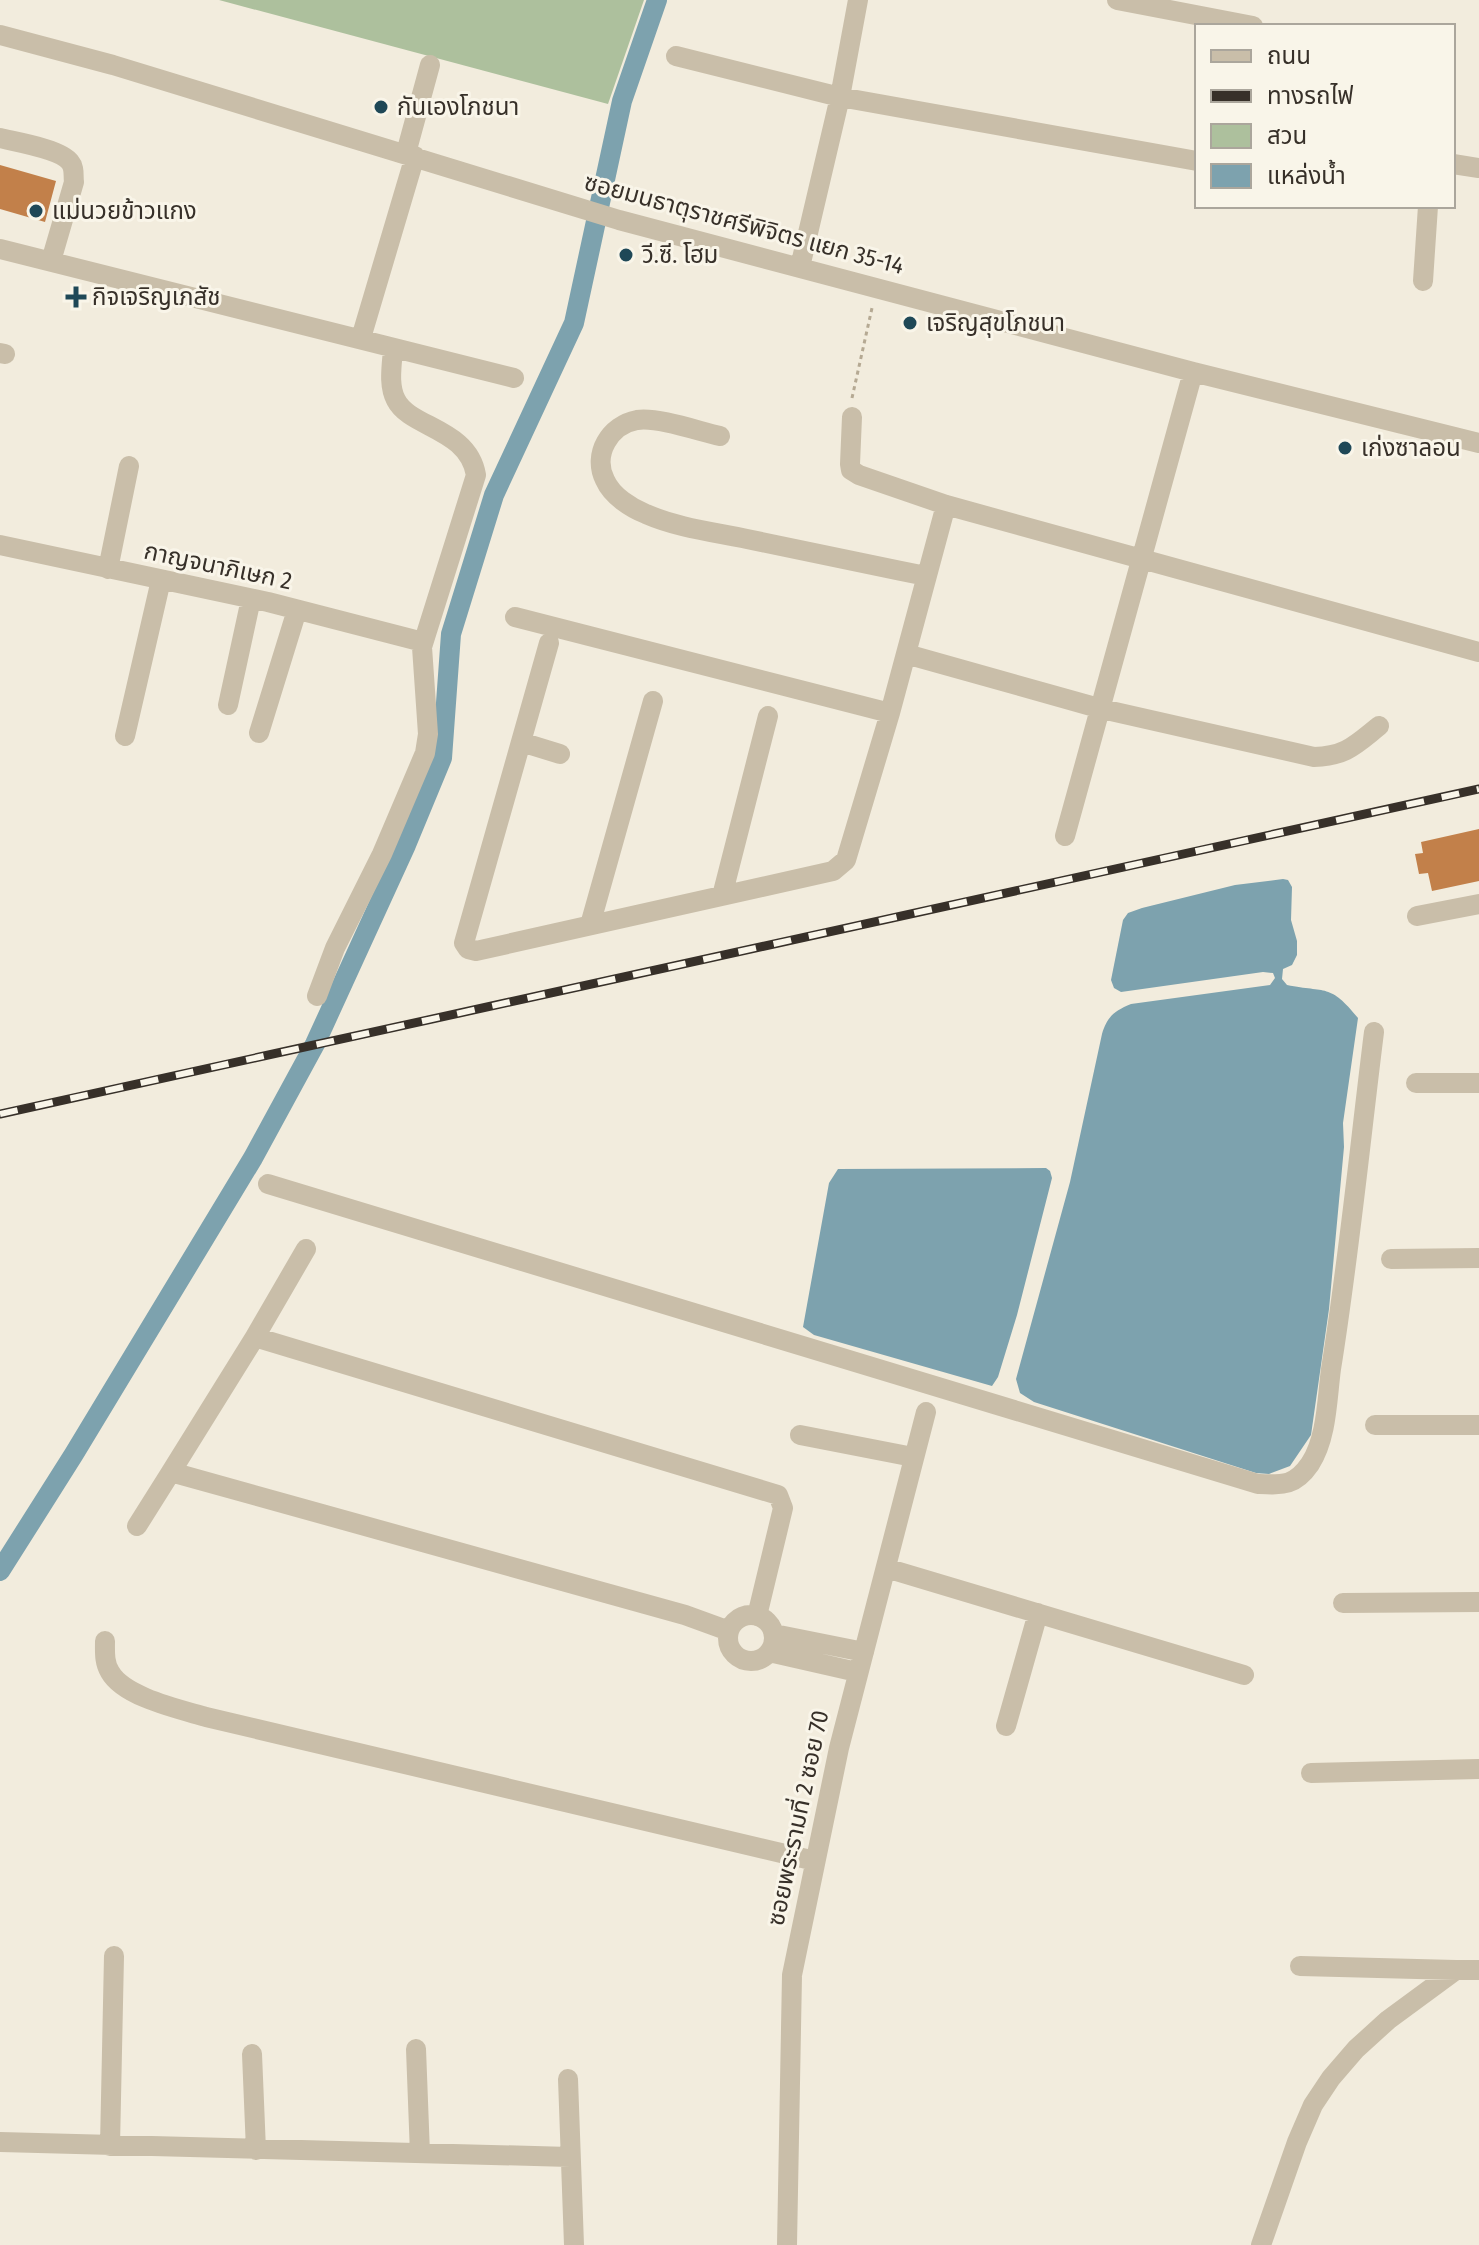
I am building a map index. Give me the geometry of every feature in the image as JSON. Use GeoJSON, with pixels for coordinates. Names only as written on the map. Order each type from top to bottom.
{"type":"FeatureCollection","features":[{"type":"Feature","properties":{"kind":"street"},"geometry":{"type":"LineString","coordinates":[[800,267],[840,97],[858,0]]}},
{"type":"Feature","properties":{"kind":"street"},"geometry":{"type":"LineString","coordinates":[[1117,0],[1243,24]]}},
{"type":"Feature","properties":{"kind":"street","name":"ซอยมนธาตุราชศรีพิจิตร แยก 35-14"},"geometry":{"type":"LineString","coordinates":[[0,35],[113,65],[411,154],[619,220],[1193,372],[1479,443]]}},
{"type":"Feature","properties":{"kind":"street"},"geometry":{"type":"LineString","coordinates":[[676,56],[840,97],[1195,161]]}},
{"type":"Feature","properties":{"kind":"street"},"geometry":{"type":"LineString","coordinates":[[361,338],[411,154],[430,65]]}},
{"type":"Feature","properties":{"kind":"street"},"geometry":{"type":"LineString","coordinates":[[0,138],[58,153],[70,160],[74,182],[51,261]]}},
{"type":"Feature","properties":{"kind":"street"},"geometry":{"type":"LineString","coordinates":[[1455,164],[1479,168]]}},
{"type":"Feature","properties":{"kind":"street"},"geometry":{"type":"LineString","coordinates":[[1423,281],[1428,208]]}},
{"type":"Feature","properties":{"kind":"street"},"geometry":{"type":"LineString","coordinates":[[0,249],[514,378]]}},
{"type":"Feature","properties":{"kind":"street"},"geometry":{"type":"LineString","coordinates":[[317,996],[335,948],[382,854],[425,753],[428,734],[423,642],[476,475],[467,454],[451,437],[411,414],[396,400],[392,387],[393,349]]}},
{"type":"Feature","properties":{"kind":"street"},"geometry":{"type":"LineString","coordinates":[[1065,836],[1193,372]]}},
{"type":"Feature","properties":{"kind":"street"},"geometry":{"type":"LineString","coordinates":[[851,413],[851,470],[859,475],[946,505],[1479,652]]}},
{"type":"Feature","properties":{"kind":"street"},"geometry":{"type":"LineString","coordinates":[[720,436],[649,420],[626,424],[606,439],[602,446],[604,479],[631,507],[672,523],[926,576]]}},
{"type":"Feature","properties":{"kind":"street"},"geometry":{"type":"LineString","coordinates":[[108,569],[129,466]]}},
{"type":"Feature","properties":{"kind":"street"},"geometry":{"type":"LineString","coordinates":[[549,643],[464,943],[468,949],[476,951],[833,871],[846,860],[890,713],[946,505]]}},
{"type":"Feature","properties":{"kind":"street","name":"กาญจนาภิเษก 2"},"geometry":{"type":"LineString","coordinates":[[1,547],[251,599],[423,642]]}},
{"type":"Feature","properties":{"kind":"street"},"geometry":{"type":"LineString","coordinates":[[125,736],[161,580]]}},
{"type":"Feature","properties":{"kind":"street"},"geometry":{"type":"LineString","coordinates":[[228,705],[251,599]]}},
{"type":"Feature","properties":{"kind":"street"},"geometry":{"type":"LineString","coordinates":[[259,733],[297,610]]}},
{"type":"Feature","properties":{"kind":"street"},"geometry":{"type":"LineString","coordinates":[[515,617],[890,713]]}},
{"type":"Feature","properties":{"kind":"street"},"geometry":{"type":"LineString","coordinates":[[906,654],[1102,709],[1314,757],[1341,754],[1379,726]]}},
{"type":"Feature","properties":{"kind":"street"},"geometry":{"type":"LineString","coordinates":[[590,925],[653,701]]}},
{"type":"Feature","properties":{"kind":"street"},"geometry":{"type":"LineString","coordinates":[[722,896],[768,716]]}},
{"type":"Feature","properties":{"kind":"street"},"geometry":{"type":"LineString","coordinates":[[521,742],[560,754]]}},
{"type":"Feature","properties":{"kind":"street"},"geometry":{"type":"LineString","coordinates":[[1417,916],[1479,904]]}},
{"type":"Feature","properties":{"kind":"street"},"geometry":{"type":"LineString","coordinates":[[268,1184],[1258,1484],[1283,1485],[1298,1478],[1310,1463],[1322,1431],[1374,1032]]}},
{"type":"Feature","properties":{"kind":"street"},"geometry":{"type":"LineString","coordinates":[[1416,1083],[1479,1083]]}},
{"type":"Feature","properties":{"kind":"street"},"geometry":{"type":"LineString","coordinates":[[137,1526],[306,1249]]}},
{"type":"Feature","properties":{"kind":"street"},"geometry":{"type":"LineString","coordinates":[[1391,1259],[1479,1258]]}},
{"type":"Feature","properties":{"kind":"street"},"geometry":{"type":"LineString","coordinates":[[255,1337],[778,1495],[783,1508],[757,1616]]}},
{"type":"Feature","properties":{"kind":"street","name":"ซอยพระรามที่ 2 ซอย 70"},"geometry":{"type":"LineString","coordinates":[[787,2245],[792,1975],[857,1672],[926,1412]]}},
{"type":"Feature","properties":{"kind":"street"},"geometry":{"type":"LineString","coordinates":[[1375,1425],[1479,1425]]}},
{"type":"Feature","properties":{"kind":"street"},"geometry":{"type":"LineString","coordinates":[[800,1435],[913,1457]]}},
{"type":"Feature","properties":{"kind":"street"},"geometry":{"type":"LineString","coordinates":[[171,1472],[685,1615],[729,1631]]}},
{"type":"Feature","properties":{"kind":"street"},"geometry":{"type":"LineString","coordinates":[[886,1568],[1244,1675]]}},
{"type":"Feature","properties":{"kind":"street"},"geometry":{"type":"LineString","coordinates":[[1343,1603],[1479,1602]]}},
{"type":"Feature","properties":{"kind":"street"},"geometry":{"type":"LineString","coordinates":[[1006,1726],[1038,1613]]}},
{"type":"Feature","properties":{"kind":"street"},"geometry":{"type":"LineString","coordinates":[[743,1616],[757,1616],[768,1622],[772,1643],[758,1660],[744,1660],[729,1645],[729,1631],[732,1624],[743,1616]]}},
{"type":"Feature","properties":{"kind":"street"},"geometry":{"type":"LineString","coordinates":[[105,1641],[105,1659],[110,1672],[120,1684],[158,1702],[815,1861]]}},
{"type":"Feature","properties":{"kind":"street"},"geometry":{"type":"LineString","coordinates":[[772,1643],[864,1652]]}},
{"type":"Feature","properties":{"kind":"street"},"geometry":{"type":"LineString","coordinates":[[772,1643],[857,1672]]}},
{"type":"Feature","properties":{"kind":"street"},"geometry":{"type":"LineString","coordinates":[[1311,1773],[1479,1769]]}},
{"type":"Feature","properties":{"kind":"street"},"geometry":{"type":"LineString","coordinates":[[110,2146],[114,1956]]}},
{"type":"Feature","properties":{"kind":"street"},"geometry":{"type":"LineString","coordinates":[[1300,1966],[1479,1970]]}},
{"type":"Feature","properties":{"kind":"street"},"geometry":{"type":"LineString","coordinates":[[1261,2245],[1297,2142],[1313,2105],[1331,2078],[1356,2049],[1388,2020],[1456,1970]]}},
{"type":"Feature","properties":{"kind":"street"},"geometry":{"type":"LineString","coordinates":[[416,2049],[420,2154]]}},
{"type":"Feature","properties":{"kind":"street"},"geometry":{"type":"LineString","coordinates":[[252,2054],[256,2150]]}},
{"type":"Feature","properties":{"kind":"street"},"geometry":{"type":"LineString","coordinates":[[568,2079],[574,2245]]}},
{"type":"Feature","properties":{"kind":"street"},"geometry":{"type":"LineString","coordinates":[[0,2142],[570,2157]]}},
{"type":"Feature","properties":{"kind":"path"},"geometry":{"type":"LineString","coordinates":[[851,413],[876,288]]}},
{"type":"Feature","properties":{"kind":"green space"},"geometry":{"type":"Polygon","coordinates":[[[219,0],[644,0],[608,104],[219,0]]]}},
{"type":"Feature","properties":{"kind":"water"},"geometry":{"type":"Polygon","coordinates":[[[1288,880],[1292,887],[1291,920],[1297,955],[1292,965],[1283,969],[1282,979],[1287,985],[1334,994],[1358,1018],[1343,1123],[1344,1147],[1329,1309],[1311,1435],[1290,1466],[1269,1474],[1256,1473],[1034,1402],[1020,1393],[1016,1379],[1070,1182],[1106,1023],[1116,1012],[1131,1004],[1270,985],[1275,978],[1273,973],[1263,972],[1121,992],[1114,988],[1111,980],[1123,920],[1128,913],[1142,908],[1235,885],[1288,880]]]}},
{"type":"Feature","properties":{"kind":"water"},"geometry":{"type":"Polygon","coordinates":[[[1046,1168],[1052,1178],[1017,1315],[998,1377],[992,1386],[814,1335],[803,1327],[829,1183],[838,1169],[1046,1168]]]}},
{"type":"Feature","properties":{"kind":"building"},"geometry":{"type":"Polygon","coordinates":[[[0,165],[56,181],[45,222],[0,209],[0,165]]]}},
{"type":"Feature","properties":{"kind":"building"},"geometry":{"type":"Polygon","coordinates":[[[1479,829],[1479,881],[1432,891],[1428,873],[1419,874],[1415,854],[1423,853],[1421,842],[1479,829]]]}},
{"type":"Feature","properties":{"kind":"waterway"},"geometry":{"type":"LineString","coordinates":[[0,1571],[253,1158],[315,1044],[406,845],[442,758],[451,634],[494,495],[574,323],[622,101],[657,0]]}},
{"type":"Feature","properties":{"kind":"railway"},"geometry":{"type":"LineString","coordinates":[[0,1114],[1479,789]]}},
{"type":"Feature","properties":{"kind":"place","name":"กันเองโภชนา"},"geometry":{"type":"Point","coordinates":[381,107]}},
{"type":"Feature","properties":{"kind":"place","name":"แม่นวยข้าวแกง"},"geometry":{"type":"Point","coordinates":[36,211]}},
{"type":"Feature","properties":{"kind":"place","name":"วี.ซี. โฮม"},"geometry":{"type":"Point","coordinates":[626,255]}},
{"type":"Feature","properties":{"kind":"place","name":"กิจเจริญเภสัช"},"geometry":{"type":"Point","coordinates":[76,297]}},
{"type":"Feature","properties":{"kind":"place","name":"เจริญสุขโภชนา"},"geometry":{"type":"Point","coordinates":[910,323]}},
{"type":"Feature","properties":{"kind":"place","name":"เก่งซาลอน"},"geometry":{"type":"Point","coordinates":[1345,448]}}]}
